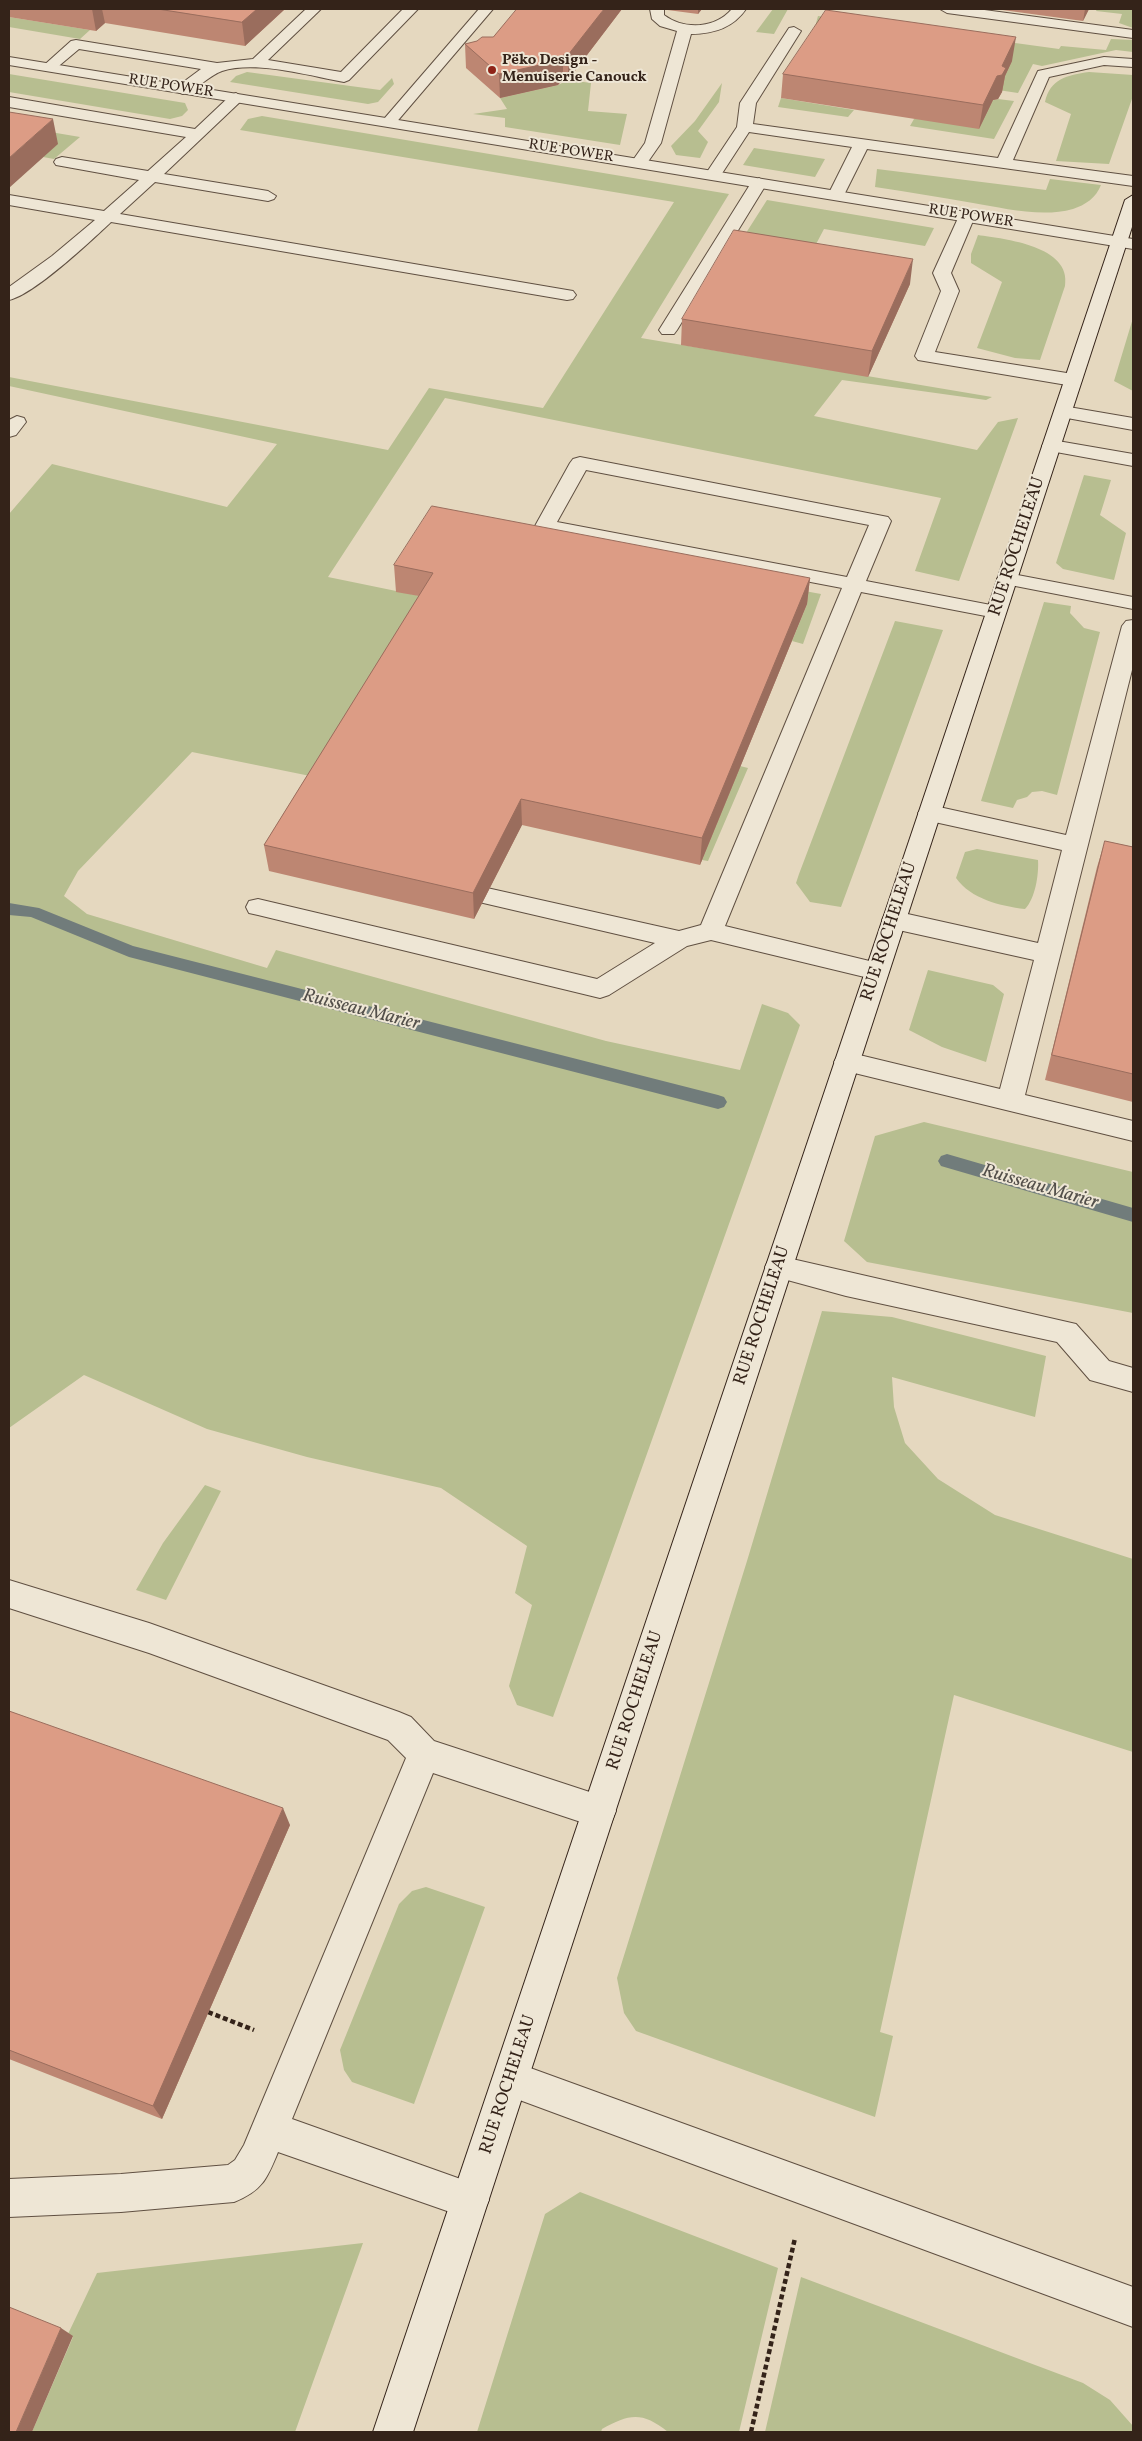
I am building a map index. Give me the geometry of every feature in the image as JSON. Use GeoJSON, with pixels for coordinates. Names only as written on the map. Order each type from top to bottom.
{"type":"FeatureCollection","features":[{"type":"Feature","properties":{"kind":"street"},"geometry":{"type":"LineString","coordinates":[[257,63],[314,9]]}},
{"type":"Feature","properties":{"kind":"street"},"geometry":{"type":"LineString","coordinates":[[48,67],[76,44],[214,67],[257,63],[344,77],[411,9]]}},
{"type":"Feature","properties":{"kind":"street"},"geometry":{"type":"LineString","coordinates":[[389,122],[486,9]]}},
{"type":"Feature","properties":{"kind":"street"},"geometry":{"type":"LineString","coordinates":[[658,9],[657,16],[663,22],[685,28],[713,28],[725,23],[739,9]]}},
{"type":"Feature","properties":{"kind":"street"},"geometry":{"type":"LineString","coordinates":[[947,9],[1133,34]]}},
{"type":"Feature","properties":{"kind":"street"},"geometry":{"type":"LineString","coordinates":[[639,163],[653,142],[685,28]]}},
{"type":"Feature","properties":{"kind":"street"},"geometry":{"type":"LineString","coordinates":[[713,175],[745,127],[748,103],[794,31]]}},
{"type":"Feature","properties":{"kind":"street","name":"RUE POWER"},"geometry":{"type":"LineString","coordinates":[[9,61],[1126,243]]}},
{"type":"Feature","properties":{"kind":"street"},"geometry":{"type":"LineString","coordinates":[[1003,164],[1042,74],[1104,61],[1133,64]]}},
{"type":"Feature","properties":{"kind":"street"},"geometry":{"type":"LineString","coordinates":[[183,89],[202,72],[214,67]]}},
{"type":"Feature","properties":{"kind":"street"},"geometry":{"type":"LineString","coordinates":[[9,295],[34,277],[105,218],[236,98]]}},
{"type":"Feature","properties":{"kind":"street"},"geometry":{"type":"LineString","coordinates":[[9,102],[198,134]]}},
{"type":"Feature","properties":{"kind":"street"},"geometry":{"type":"LineString","coordinates":[[745,127],[1133,181]]}},
{"type":"Feature","properties":{"kind":"street"},"geometry":{"type":"LineString","coordinates":[[836,195],[862,144]]}},
{"type":"Feature","properties":{"kind":"street"},"geometry":{"type":"LineString","coordinates":[[62,162],[268,196]]}},
{"type":"Feature","properties":{"kind":"street"},"geometry":{"type":"LineString","coordinates":[[668,330],[759,183]]}},
{"type":"Feature","properties":{"kind":"street"},"geometry":{"type":"LineString","coordinates":[[9,200],[105,218],[567,295]]}},
{"type":"Feature","properties":{"kind":"street","name":"RUE ROCHELEAU"},"geometry":{"type":"LineString","coordinates":[[393,2432],[1073,380],[1126,243],[1133,200]]}},
{"type":"Feature","properties":{"kind":"street"},"geometry":{"type":"LineString","coordinates":[[966,216],[942,273],[950,291],[924,356],[1073,380]]}},
{"type":"Feature","properties":{"kind":"street"},"geometry":{"type":"LineString","coordinates":[[9,272],[34,277]]}},
{"type":"Feature","properties":{"kind":"street"},"geometry":{"type":"LineString","coordinates":[[1063,412],[1133,424]]}},
{"type":"Feature","properties":{"kind":"street"},"geometry":{"type":"LineString","coordinates":[[9,420],[17,422],[9,431]]}},
{"type":"Feature","properties":{"kind":"street"},"geometry":{"type":"LineString","coordinates":[[1052,446],[1133,460]]}},
{"type":"Feature","properties":{"kind":"street"},"geometry":{"type":"LineString","coordinates":[[711,931],[854,584],[881,521],[580,463],[545,526],[854,584],[996,612]]}},
{"type":"Feature","properties":{"kind":"street"},"geometry":{"type":"LineString","coordinates":[[1007,579],[1133,603]]}},
{"type":"Feature","properties":{"kind":"street"},"geometry":{"type":"LineString","coordinates":[[1010,1101],[1133,626]]}},
{"type":"Feature","properties":{"kind":"street"},"geometry":{"type":"LineString","coordinates":[[930,812],[1075,845]]}},
{"type":"Feature","properties":{"kind":"street"},"geometry":{"type":"LineString","coordinates":[[487,896],[679,940]]}},
{"type":"Feature","properties":{"kind":"street"},"geometry":{"type":"LineString","coordinates":[[258,907],[600,988],[679,940],[711,931],[877,971]]}},
{"type":"Feature","properties":{"kind":"street"},"geometry":{"type":"LineString","coordinates":[[894,920],[1047,954]]}},
{"type":"Feature","properties":{"kind":"street"},"geometry":{"type":"LineString","coordinates":[[847,1062],[1133,1131]]}},
{"type":"Feature","properties":{"kind":"street"},"geometry":{"type":"LineString","coordinates":[[779,1266],[846,1284],[1066,1332],[1100,1371],[1133,1380]]}},
{"type":"Feature","properties":{"kind":"street"},"geometry":{"type":"LineString","coordinates":[[9,1594],[148,1638],[399,1728],[424,1754],[599,1811]]}},
{"type":"Feature","properties":{"kind":"street"},"geometry":{"type":"LineString","coordinates":[[9,2198],[121,2193],[234,2183],[248,2173],[268,2130],[424,1754]]}},
{"type":"Feature","properties":{"kind":"street"},"geometry":{"type":"LineString","coordinates":[[511,2079],[1133,2307]]}},
{"type":"Feature","properties":{"kind":"street"},"geometry":{"type":"LineString","coordinates":[[268,2130],[390,2174],[470,2200]]}},
{"type":"Feature","properties":{"kind":"path"},"geometry":{"type":"LineString","coordinates":[[208,2012],[220,2017]]}},
{"type":"Feature","properties":{"kind":"path"},"geometry":{"type":"LineString","coordinates":[[751,2432],[789,2271]]}},
{"type":"Feature","properties":{"kind":"green space"},"geometry":{"type":"Polygon","coordinates":[[[773,9],[788,9],[774,34],[756,32],[773,9]]]}},
{"type":"Feature","properties":{"kind":"green space"},"geometry":{"type":"Polygon","coordinates":[[[1097,9],[1133,9],[1133,28],[1119,23],[1122,14],[1096,11],[1097,9]]]}},
{"type":"Feature","properties":{"kind":"green space"},"geometry":{"type":"Polygon","coordinates":[[[818,16],[1059,49],[1061,46],[1106,50],[1111,39],[1133,40],[1133,52],[1116,50],[1042,66],[1033,64],[1018,93],[998,90],[814,31],[818,16]]]}},
{"type":"Feature","properties":{"kind":"green space"},"geometry":{"type":"Polygon","coordinates":[[[9,17],[90,30],[80,39],[9,27],[9,17]]]}},
{"type":"Feature","properties":{"kind":"green space"},"geometry":{"type":"Polygon","coordinates":[[[247,72],[380,90],[392,78],[394,84],[378,102],[368,104],[230,82],[236,76],[247,72]]]}},
{"type":"Feature","properties":{"kind":"green space"},"geometry":{"type":"Polygon","coordinates":[[[1089,72],[1133,75],[1133,96],[1109,164],[1056,161],[1071,114],[1045,102],[1047,94],[1055,83],[1067,77],[1089,72]]]}},
{"type":"Feature","properties":{"kind":"green space"},"geometry":{"type":"Polygon","coordinates":[[[9,74],[185,103],[188,110],[182,116],[170,119],[9,92],[9,74]]]}},
{"type":"Feature","properties":{"kind":"green space"},"geometry":{"type":"Polygon","coordinates":[[[568,80],[591,83],[588,111],[627,114],[620,145],[505,127],[505,118],[473,114],[507,109],[500,98],[558,85],[568,80]]]}},
{"type":"Feature","properties":{"kind":"green space"},"geometry":{"type":"Polygon","coordinates":[[[722,83],[719,102],[698,131],[708,142],[700,158],[676,155],[671,146],[695,121],[722,83]]]}},
{"type":"Feature","properties":{"kind":"green space"},"geometry":{"type":"Polygon","coordinates":[[[781,98],[854,110],[848,117],[778,107],[781,98]]]}},
{"type":"Feature","properties":{"kind":"green space"},"geometry":{"type":"Polygon","coordinates":[[[998,99],[1014,101],[994,139],[910,126],[914,119],[998,99]]]}},
{"type":"Feature","properties":{"kind":"green space"},"geometry":{"type":"Polygon","coordinates":[[[262,116],[729,194],[641,338],[992,397],[986,400],[842,380],[814,416],[977,450],[998,422],[1018,418],[959,581],[915,571],[941,498],[445,398],[328,577],[435,599],[325,779],[192,752],[78,871],[64,896],[87,914],[267,968],[276,950],[606,1041],[740,1070],[762,1004],[788,1013],[800,1025],[553,1717],[517,1705],[509,1686],[532,1605],[515,1593],[527,1546],[441,1488],[307,1457],[207,1429],[84,1375],[9,1428],[9,514],[52,464],[227,507],[277,444],[9,386],[9,377],[388,450],[429,388],[543,408],[674,202],[240,130],[248,119],[262,116]]]}},
{"type":"Feature","properties":{"kind":"green space"},"geometry":{"type":"Polygon","coordinates":[[[9,125],[80,137],[54,159],[43,157],[57,144],[9,125]]]}},
{"type":"Feature","properties":{"kind":"green space"},"geometry":{"type":"Polygon","coordinates":[[[754,148],[825,159],[815,177],[743,165],[754,148]]]}},
{"type":"Feature","properties":{"kind":"green space"},"geometry":{"type":"Polygon","coordinates":[[[877,169],[1046,190],[1050,179],[1101,185],[1099,190],[1086,203],[1073,209],[1048,213],[1010,209],[875,187],[877,169]]]}},
{"type":"Feature","properties":{"kind":"green space"},"geometry":{"type":"Polygon","coordinates":[[[767,200],[934,228],[925,246],[824,229],[804,267],[732,255],[767,200]]]}},
{"type":"Feature","properties":{"kind":"green space"},"geometry":{"type":"Polygon","coordinates":[[[978,235],[1019,242],[1048,253],[1058,262],[1064,272],[1065,286],[1040,360],[1015,358],[977,348],[1002,282],[971,263],[971,254],[978,235]]]}},
{"type":"Feature","properties":{"kind":"green space"},"geometry":{"type":"Polygon","coordinates":[[[1133,318],[1133,391],[1114,381],[1133,318]]]}},
{"type":"Feature","properties":{"kind":"green space"},"geometry":{"type":"Polygon","coordinates":[[[1084,475],[1111,480],[1100,515],[1126,533],[1114,580],[1063,569],[1056,563],[1084,475]]]}},
{"type":"Feature","properties":{"kind":"green space"},"geometry":{"type":"Polygon","coordinates":[[[761,583],[821,594],[803,644],[792,641],[807,604],[761,583]]]}},
{"type":"Feature","properties":{"kind":"green space"},"geometry":{"type":"Polygon","coordinates":[[[1044,602],[1071,606],[1070,613],[1084,628],[1100,632],[1057,795],[1042,791],[1032,792],[1027,797],[1017,800],[1013,808],[981,801],[1044,602]]]}},
{"type":"Feature","properties":{"kind":"green space"},"geometry":{"type":"Polygon","coordinates":[[[895,621],[943,630],[841,907],[810,902],[796,883],[895,621]]]}},
{"type":"Feature","properties":{"kind":"green space"},"geometry":{"type":"Polygon","coordinates":[[[740,766],[748,768],[708,861],[702,860],[740,766]]]}},
{"type":"Feature","properties":{"kind":"green space"},"geometry":{"type":"Polygon","coordinates":[[[977,849],[1038,860],[1036,886],[1025,909],[1006,906],[978,896],[962,885],[956,878],[965,852],[977,849]]]}},
{"type":"Feature","properties":{"kind":"green space"},"geometry":{"type":"Polygon","coordinates":[[[928,970],[993,985],[1004,994],[986,1062],[942,1047],[909,1030],[928,970]]]}},
{"type":"Feature","properties":{"kind":"green space"},"geometry":{"type":"Polygon","coordinates":[[[924,1122],[1133,1172],[1133,1313],[867,1262],[844,1241],[875,1136],[924,1122]]]}},
{"type":"Feature","properties":{"kind":"green space"},"geometry":{"type":"Polygon","coordinates":[[[822,1311],[892,1317],[1046,1356],[1035,1417],[892,1377],[894,1407],[905,1443],[938,1479],[995,1515],[1133,1559],[1133,1752],[954,1695],[880,2032],[893,2036],[875,2117],[636,2031],[624,2013],[617,1978],[747,1561],[822,1311]]]}},
{"type":"Feature","properties":{"kind":"green space"},"geometry":{"type":"Polygon","coordinates":[[[205,1485],[221,1491],[166,1600],[136,1590],[163,1543],[205,1485]]]}},
{"type":"Feature","properties":{"kind":"green space"},"geometry":{"type":"Polygon","coordinates":[[[426,1887],[485,1907],[414,2104],[352,2082],[344,2070],[340,2050],[399,1904],[412,1891],[426,1887]]]}},
{"type":"Feature","properties":{"kind":"green space"},"geometry":{"type":"Polygon","coordinates":[[[580,2192],[778,2268],[739,2432],[668,2432],[651,2421],[635,2417],[620,2420],[602,2429],[601,2432],[477,2432],[545,2214],[580,2192]]]}},
{"type":"Feature","properties":{"kind":"green space"},"geometry":{"type":"Polygon","coordinates":[[[363,2243],[295,2432],[32,2432],[73,2337],[68,2334],[97,2273],[363,2243]]]}},
{"type":"Feature","properties":{"kind":"green space"},"geometry":{"type":"Polygon","coordinates":[[[801,2277],[1083,2383],[1110,2400],[1133,2426],[1133,2432],[765,2432],[801,2277]]]}},
{"type":"Feature","properties":{"kind":"building"},"geometry":{"type":"Polygon","coordinates":[[[158,9],[257,9],[242,22],[158,9]]]}},
{"type":"Feature","properties":{"kind":"building"},"geometry":{"type":"Polygon","coordinates":[[[517,9],[604,9],[568,55],[563,55],[558,61],[499,74],[465,44],[477,41],[482,37],[493,37],[517,9]]]}},
{"type":"Feature","properties":{"kind":"building"},"geometry":{"type":"Polygon","coordinates":[[[826,10],[1016,37],[1002,66],[1006,68],[1002,75],[997,76],[983,105],[783,74],[826,10]]]}},
{"type":"Feature","properties":{"kind":"building"},"geometry":{"type":"Polygon","coordinates":[[[9,112],[53,119],[9,158],[9,112]]]}},
{"type":"Feature","properties":{"kind":"building"},"geometry":{"type":"Polygon","coordinates":[[[734,230],[913,259],[872,351],[682,319],[734,230]]]}},
{"type":"Feature","properties":{"kind":"building"},"geometry":{"type":"Polygon","coordinates":[[[432,506],[810,578],[702,838],[521,799],[473,893],[264,845],[433,573],[394,565],[432,506]]]}},
{"type":"Feature","properties":{"kind":"building"},"geometry":{"type":"Polygon","coordinates":[[[1105,841],[1133,847],[1133,1074],[1052,1055],[1105,841]]]}},
{"type":"Feature","properties":{"kind":"building"},"geometry":{"type":"Polygon","coordinates":[[[9,1711],[283,1808],[153,2106],[9,2050],[9,1711]]]}},
{"type":"Feature","properties":{"kind":"building"},"geometry":{"type":"Polygon","coordinates":[[[9,2307],[61,2328],[16,2432],[9,2432],[9,2307]]]}},
{"type":"Feature","properties":{"kind":"waterway","name":"Ruisseau Marier"},"geometry":{"type":"LineString","coordinates":[[9,909],[33,912],[129,951],[718,1102]]}},
{"type":"Feature","properties":{"kind":"waterway","name":"Ruisseau Marier"},"geometry":{"type":"LineString","coordinates":[[947,1161],[1133,1215]]}},
{"type":"Feature","properties":{"kind":"place","name":"Pëko Design - Menuiserie Canouck"},"geometry":{"type":"Point","coordinates":[492,70]}}]}
